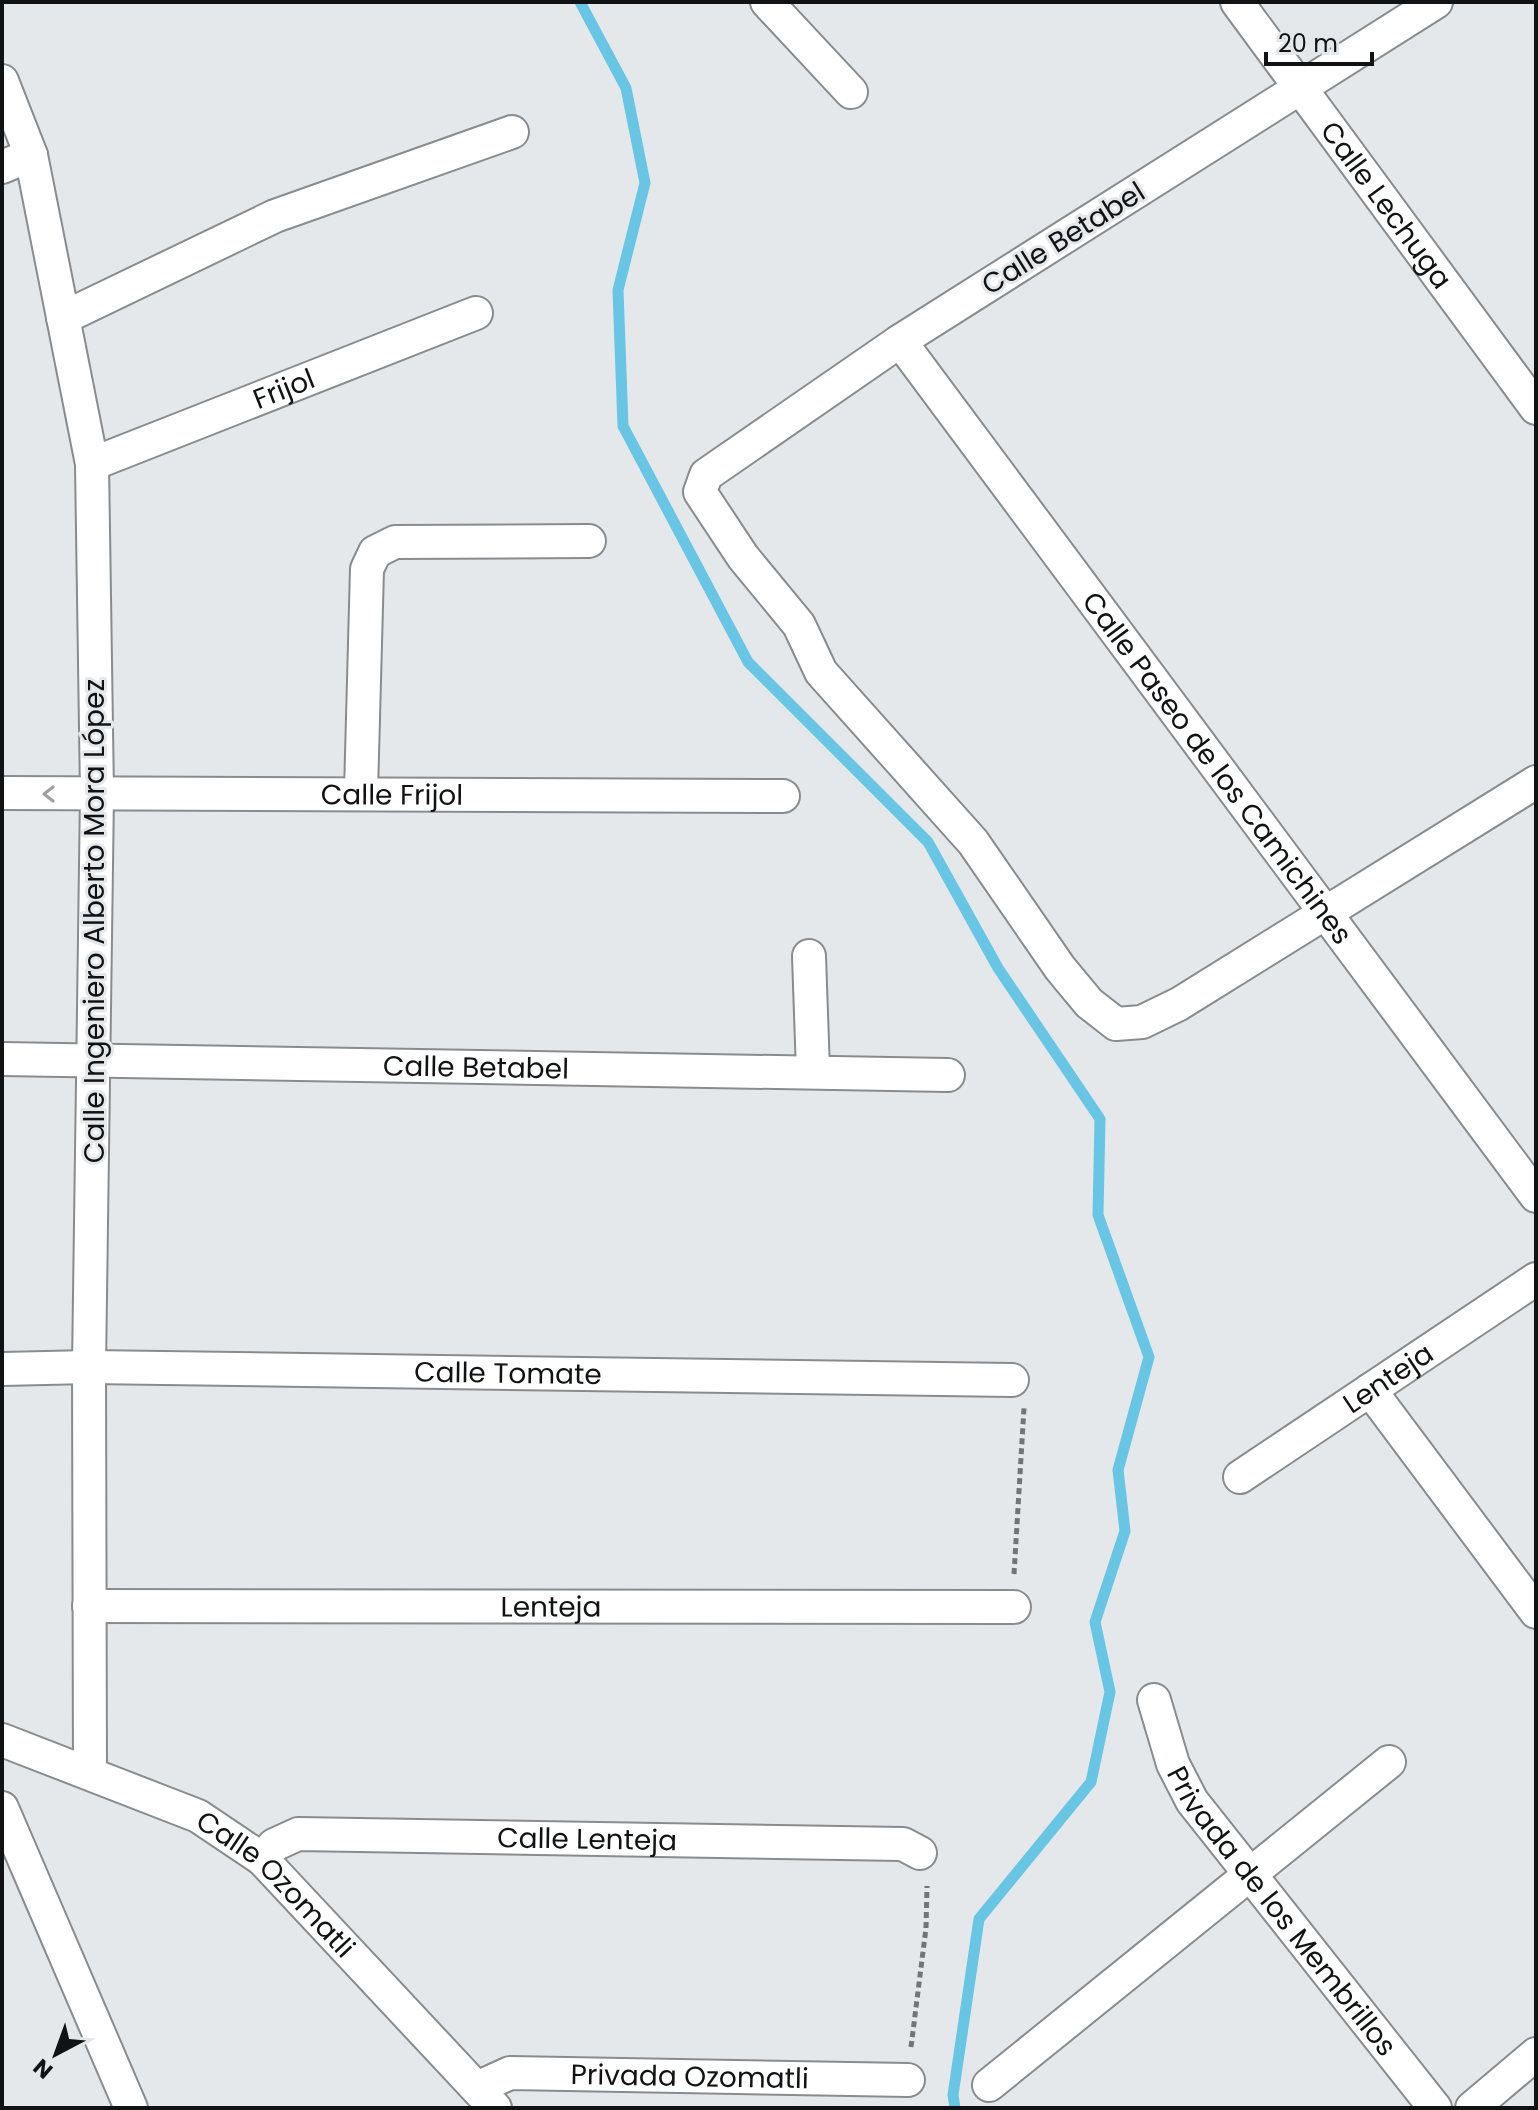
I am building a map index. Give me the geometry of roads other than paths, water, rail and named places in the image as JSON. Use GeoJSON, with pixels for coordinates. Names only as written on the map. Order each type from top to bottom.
{"type":"FeatureCollection","features":[{"type":"Feature","properties":{"kind":"street"},"geometry":{"type":"LineString","coordinates":[[767,2],[851,92]]}},
{"type":"Feature","properties":{"kind":"street","name":"Calle Lechuga"},"geometry":{"type":"LineString","coordinates":[[1237,2],[1536,408]]}},
{"type":"Feature","properties":{"kind":"street","name":"Calle Betabel"},"geometry":{"type":"LineString","coordinates":[[1326,913],[1179,1004],[1142,1022],[1116,1024],[1089,1003],[1060,968],[973,842],[821,672],[799,625],[743,557],[702,498],[699,486],[706,475],[900,341],[1436,2]]}},
{"type":"Feature","properties":{"kind":"street","name":"Calle Ingeniero Alberto Mora López"},"geometry":{"type":"LineString","coordinates":[[2,81],[16,161],[63,318],[92,464],[97,794],[96,1061],[89,1367],[90,1773]]}},
{"type":"Feature","properties":{"kind":"street"},"geometry":{"type":"LineString","coordinates":[[63,318],[275,216],[512,132]]}},
{"type":"Feature","properties":{"kind":"street","name":"Frijol"},"geometry":{"type":"LineString","coordinates":[[92,464],[476,313]]}},
{"type":"Feature","properties":{"kind":"street","name":"Calle Paseo de los Camichines"},"geometry":{"type":"LineString","coordinates":[[900,341],[1536,1196]]}},
{"type":"Feature","properties":{"kind":"street"},"geometry":{"type":"LineString","coordinates":[[361,792],[367,569],[375,552],[395,542],[589,541]]}},
{"type":"Feature","properties":{"kind":"street"},"geometry":{"type":"LineString","coordinates":[[1326,913],[1536,782]]}},
{"type":"Feature","properties":{"kind":"street","name":"Calle Frijol"},"geometry":{"type":"LineString","coordinates":[[2,793],[783,796]]}},
{"type":"Feature","properties":{"kind":"street"},"geometry":{"type":"LineString","coordinates":[[809,956],[813,1071]]}},
{"type":"Feature","properties":{"kind":"street","name":"Calle Betabel"},"geometry":{"type":"LineString","coordinates":[[2,1059],[948,1075]]}},
{"type":"Feature","properties":{"kind":"street","name":"Lenteja"},"geometry":{"type":"LineString","coordinates":[[1240,1477],[1536,1279]]}},
{"type":"Feature","properties":{"kind":"street","name":"Calle Tomate"},"geometry":{"type":"LineString","coordinates":[[2,1369],[89,1367],[1012,1380]]}},
{"type":"Feature","properties":{"kind":"street"},"geometry":{"type":"LineString","coordinates":[[1370,1390],[1536,1612]]}},
{"type":"Feature","properties":{"kind":"street","name":"Lenteja"},"geometry":{"type":"LineString","coordinates":[[89,1606],[1014,1607]]}},
{"type":"Feature","properties":{"kind":"street","name":"Privada de los Membrillos"},"geometry":{"type":"LineString","coordinates":[[1154,1700],[1181,1783],[1248,1876],[1435,2108]]}},
{"type":"Feature","properties":{"kind":"street","name":"Calle Ozomatli"},"geometry":{"type":"LineString","coordinates":[[2,1740],[198,1816],[262,1859],[486,2098]]}},
{"type":"Feature","properties":{"kind":"street"},"geometry":{"type":"LineString","coordinates":[[989,2085],[1389,1762]]}},
{"type":"Feature","properties":{"kind":"street"},"geometry":{"type":"LineString","coordinates":[[2,1808],[131,2108]]}},
{"type":"Feature","properties":{"kind":"street","name":"Calle Lenteja"},"geometry":{"type":"LineString","coordinates":[[262,1859],[274,1845],[298,1834],[903,1844],[920,1853]]}},
{"type":"Feature","properties":{"kind":"street"},"geometry":{"type":"LineString","coordinates":[[1472,2108],[1536,2054]]}},
{"type":"Feature","properties":{"kind":"street","name":"Privada Ozomatli"},"geometry":{"type":"LineString","coordinates":[[486,2098],[510,2073],[908,2080]]}},
{"type":"Feature","properties":{"kind":"waterway"},"geometry":{"type":"LineString","coordinates":[[580,2],[626,88],[645,183],[618,290],[623,426],[748,662],[928,842],[998,968],[1100,1119],[1098,1215],[1149,1357],[1118,1470],[1125,1531],[1095,1622],[1110,1692],[1091,1782],[979,1919],[953,2095],[955,2108]]}}]}
